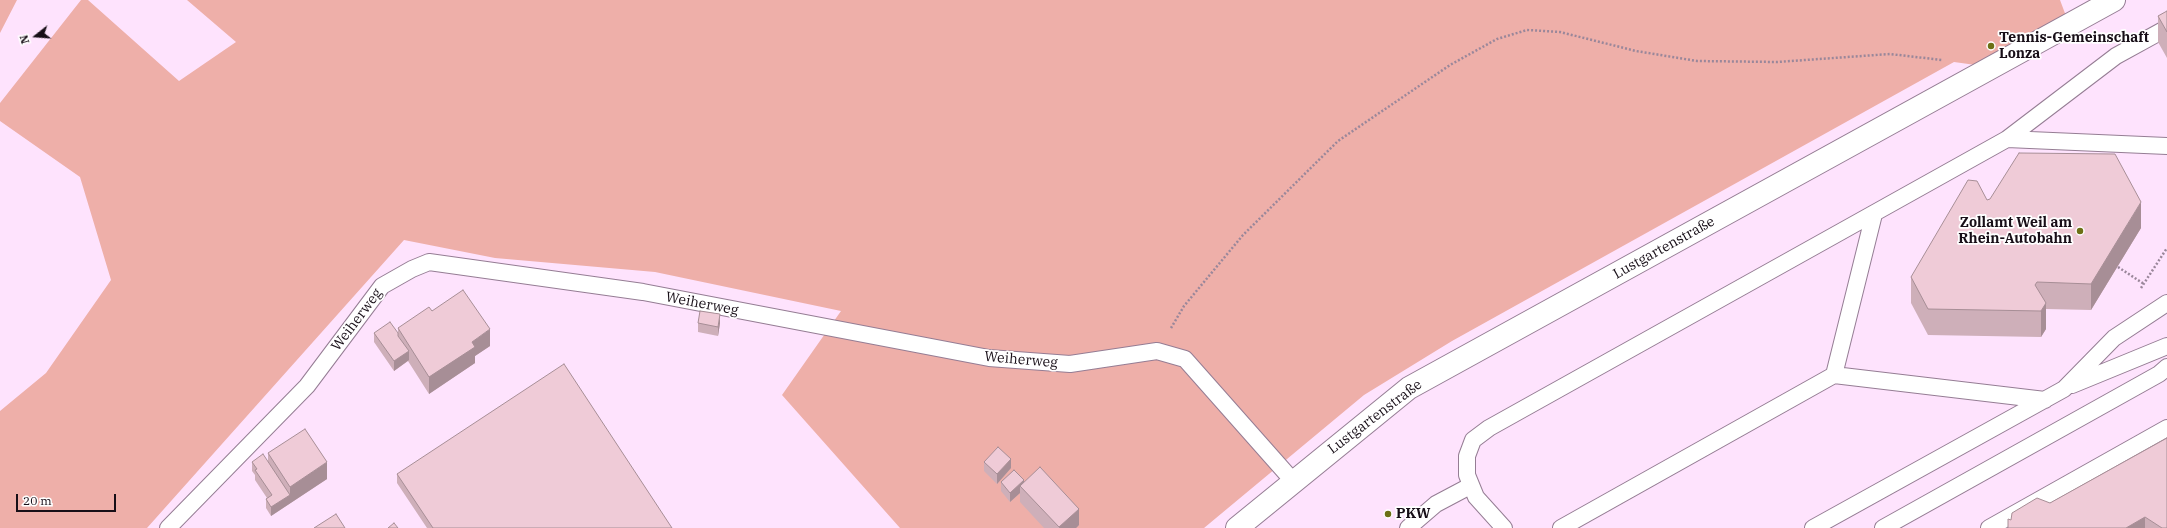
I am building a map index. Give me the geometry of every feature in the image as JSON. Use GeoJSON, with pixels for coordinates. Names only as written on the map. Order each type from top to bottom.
{"type":"FeatureCollection","features":[{"type":"Feature","properties":{"kind":"street","name":"Lustgartenstraße"},"geometry":{"type":"LineString","coordinates":[[1236,528],[1409,388],[2114,0]]}},
{"type":"Feature","properties":{"kind":"lane"},"geometry":{"type":"LineString","coordinates":[[1504,528],[1476,497],[1466,475],[1467,456],[1473,440],[1489,428],[2007,139],[2116,56],[2167,28]]}},
{"type":"Feature","properties":{"kind":"lane"},"geometry":{"type":"LineString","coordinates":[[2007,139],[2167,146]]}},
{"type":"Feature","properties":{"kind":"lane"},"geometry":{"type":"LineString","coordinates":[[1834,375],[1874,214]]}},
{"type":"Feature","properties":{"kind":"lane","name":"Weiherweg"},"geometry":{"type":"LineString","coordinates":[[168,528],[307,386],[382,286],[412,269],[429,262],[643,292],[988,358],[1070,364],[1157,351],[1185,359],[1293,481]]}},
{"type":"Feature","properties":{"kind":"lane"},"geometry":{"type":"LineString","coordinates":[[2064,389],[2114,338],[2167,303]]}},
{"type":"Feature","properties":{"kind":"lane"},"geometry":{"type":"LineString","coordinates":[[1813,528],[2064,389],[2167,346]]}},
{"type":"Feature","properties":{"kind":"lane"},"geometry":{"type":"LineString","coordinates":[[1883,528],[2158,374],[2167,367]]}},
{"type":"Feature","properties":{"kind":"lane"},"geometry":{"type":"LineString","coordinates":[[1561,528],[1834,375],[2045,400]]}},
{"type":"Feature","properties":{"kind":"lane"},"geometry":{"type":"LineString","coordinates":[[1989,528],[2166,429]]}},
{"type":"Feature","properties":{"kind":"lane"},"geometry":{"type":"LineString","coordinates":[[1408,528],[1436,504],[1470,486]]}},
{"type":"Feature","properties":{"kind":"path"},"geometry":{"type":"LineString","coordinates":[[1157,351],[1184,306],[1243,236],[1338,141],[1450,65],[1497,39],[1527,30],[1560,32],[1636,51],[1697,61],[1777,62],[1890,54],[1947,61]]}},
{"type":"Feature","properties":{"kind":"path"},"geometry":{"type":"LineString","coordinates":[[2118,267],[2144,284]]}},
{"type":"Feature","properties":{"kind":"shaded area"},"geometry":{"type":"Polygon","coordinates":[[[0,0],[17,0],[0,33],[0,0]]]}},
{"type":"Feature","properties":{"kind":"shaded area"},"geometry":{"type":"Polygon","coordinates":[[[81,0],[88,0],[179,81],[236,42],[187,0],[2060,0],[2069,24],[1990,67],[1954,62],[1452,341],[1364,395],[1204,528],[900,528],[782,395],[841,311],[655,272],[495,258],[404,240],[147,528],[0,528],[0,411],[46,373],[111,280],[80,177],[0,121],[0,103],[81,0]]]}},
{"type":"Feature","properties":{"kind":"building"},"geometry":{"type":"Polygon","coordinates":[[[2167,11],[2167,32],[2158,16],[2167,11]]]}},
{"type":"Feature","properties":{"kind":"building"},"geometry":{"type":"Polygon","coordinates":[[[2019,153],[2115,154],[2141,202],[2091,284],[2037,282],[2035,285],[2046,303],[2041,311],[1928,309],[1911,277],[1968,180],[1977,181],[1987,200],[1990,199],[2019,153]]]}},
{"type":"Feature","properties":{"kind":"building"},"geometry":{"type":"Polygon","coordinates":[[[463,290],[490,329],[472,342],[475,347],[429,377],[398,328],[429,307],[432,311],[463,290]]]}},
{"type":"Feature","properties":{"kind":"building"},"geometry":{"type":"Polygon","coordinates":[[[700,311],[720,314],[718,327],[698,323],[700,311]]]}},
{"type":"Feature","properties":{"kind":"building"},"geometry":{"type":"Polygon","coordinates":[[[390,322],[409,351],[394,361],[374,333],[390,322]]]}},
{"type":"Feature","properties":{"kind":"building"},"geometry":{"type":"Polygon","coordinates":[[[564,364],[672,528],[433,528],[397,474],[564,364]]]}},
{"type":"Feature","properties":{"kind":"building"},"geometry":{"type":"Polygon","coordinates":[[[305,429],[327,462],[290,487],[268,453],[305,429]]]}},
{"type":"Feature","properties":{"kind":"building"},"geometry":{"type":"Polygon","coordinates":[[[2167,438],[2167,528],[2162,528],[2145,517],[2126,528],[2008,528],[2008,519],[2011,520],[2012,513],[2037,498],[2050,503],[2167,438]]]}},
{"type":"Feature","properties":{"kind":"building"},"geometry":{"type":"Polygon","coordinates":[[[998,447],[1011,459],[997,474],[984,462],[998,447]]]}},
{"type":"Feature","properties":{"kind":"building"},"geometry":{"type":"Polygon","coordinates":[[[263,454],[290,495],[271,507],[266,499],[272,495],[255,470],[257,469],[252,462],[263,454]]]}},
{"type":"Feature","properties":{"kind":"building"},"geometry":{"type":"Polygon","coordinates":[[[1040,467],[1079,509],[1059,527],[1020,486],[1040,467]]]}},
{"type":"Feature","properties":{"kind":"building"},"geometry":{"type":"Polygon","coordinates":[[[1014,470],[1024,480],[1010,493],[1001,482],[1014,470]]]}},
{"type":"Feature","properties":{"kind":"building"},"geometry":{"type":"Polygon","coordinates":[[[336,514],[345,528],[314,528],[336,514]]]}},
{"type":"Feature","properties":{"kind":"building"},"geometry":{"type":"Polygon","coordinates":[[[394,523],[398,528],[388,528],[394,523]]]}},
{"type":"Feature","properties":{"kind":"place","name":"Tennis-Gemeinschaft Lonza"},"geometry":{"type":"Point","coordinates":[1991,46]}},
{"type":"Feature","properties":{"kind":"place","name":"Zollamt Weil am Rhein-Autobahn"},"geometry":{"type":"Point","coordinates":[2080,231]}},
{"type":"Feature","properties":{"kind":"place","name":"PKW"},"geometry":{"type":"Point","coordinates":[1388,514]}}]}
